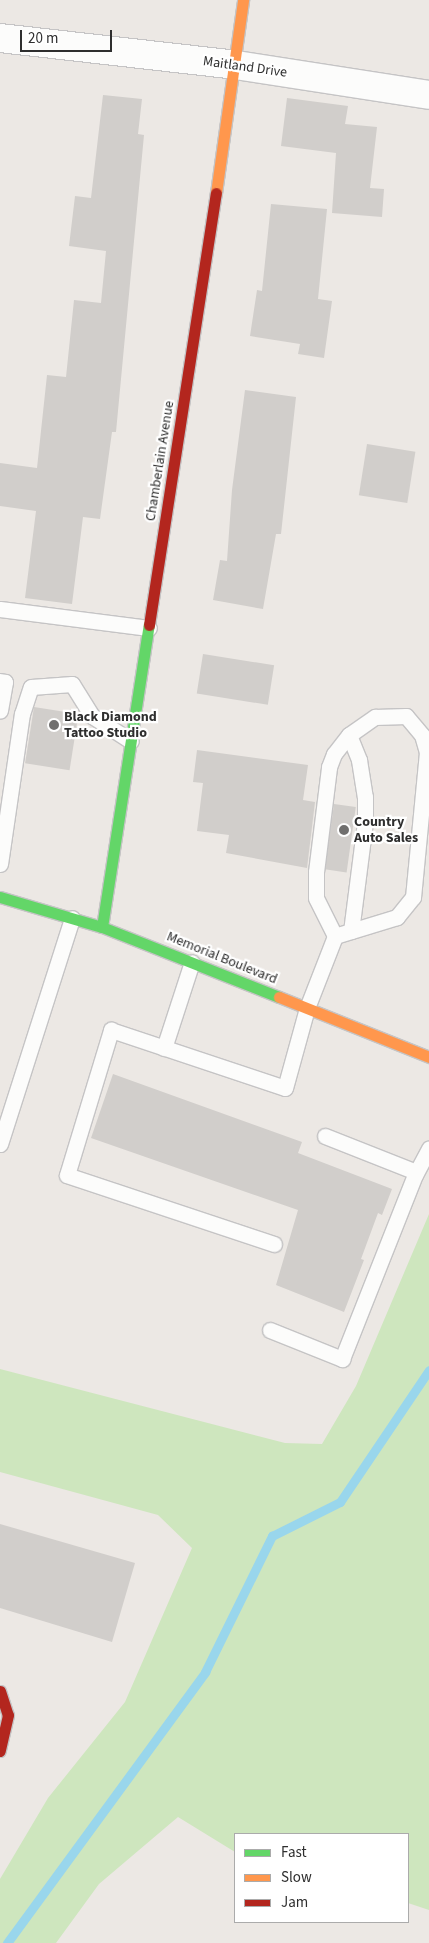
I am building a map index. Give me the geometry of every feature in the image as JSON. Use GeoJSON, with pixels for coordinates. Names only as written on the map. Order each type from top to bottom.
{"type":"FeatureCollection","features":[{"type":"Feature","properties":{"kind":"street","name":"Chamberlain Avenue"},"geometry":{"type":"LineString","coordinates":[[102,927],[236,64],[243,0]]}},
{"type":"Feature","properties":{"kind":"street","name":"Maitland Drive"},"geometry":{"type":"LineString","coordinates":[[0,38],[236,64],[429,95]]}},
{"type":"Feature","properties":{"kind":"street","name":"Memorial Boulevard"},"geometry":{"type":"LineString","coordinates":[[0,897],[102,927],[429,1057]]}},
{"type":"Feature","properties":{"kind":"street"},"geometry":{"type":"LineString","coordinates":[[0,1691],[8,1715],[0,1751]]}},
{"type":"Feature","properties":{"kind":"lane"},"geometry":{"type":"LineString","coordinates":[[0,609],[149,628]]}},
{"type":"Feature","properties":{"kind":"lane"},"geometry":{"type":"LineString","coordinates":[[0,681],[5,682],[0,711]]}},
{"type":"Feature","properties":{"kind":"lane"},"geometry":{"type":"LineString","coordinates":[[0,864],[22,714],[31,687],[72,684],[92,716],[131,741]]}},
{"type":"Feature","properties":{"kind":"lane"},"geometry":{"type":"LineString","coordinates":[[274,1244],[67,1174],[111,1030],[285,1088],[307,1008],[335,936],[316,898],[316,872],[329,767],[349,735],[375,717],[406,716],[422,735],[427,752],[412,897],[397,916],[335,936]]}},
{"type":"Feature","properties":{"kind":"lane"},"geometry":{"type":"LineString","coordinates":[[349,735],[359,760],[365,805],[351,931]]}},
{"type":"Feature","properties":{"kind":"lane"},"geometry":{"type":"LineString","coordinates":[[0,1144],[72,918]]}},
{"type":"Feature","properties":{"kind":"lane"},"geometry":{"type":"LineString","coordinates":[[164,1048],[192,962]]}},
{"type":"Feature","properties":{"kind":"lane"},"geometry":{"type":"LineString","coordinates":[[324,1136],[416,1172]]}},
{"type":"Feature","properties":{"kind":"lane"},"geometry":{"type":"LineString","coordinates":[[270,1330],[342,1359],[416,1172],[429,1148]]}},
{"type":"Feature","properties":{"kind":"green space"},"geometry":{"type":"Polygon","coordinates":[[[429,1214],[429,1910],[409,1903],[409,1833],[234,1833],[234,1851],[178,1817],[99,1884],[56,1943],[0,1943],[0,1879],[48,1798],[125,1702],[192,1548],[158,1515],[0,1472],[0,1369],[285,1443],[322,1444],[356,1386],[429,1214]]]}},
{"type":"Feature","properties":{"kind":"building"},"geometry":{"type":"Polygon","coordinates":[[[103,95],[142,99],[138,134],[144,135],[116,432],[112,432],[100,519],[83,517],[72,604],[25,598],[36,511],[0,506],[0,463],[37,468],[47,375],[66,377],[74,300],[101,303],[106,251],[69,246],[75,196],[91,198],[103,95]]]}},
{"type":"Feature","properties":{"kind":"building"},"geometry":{"type":"Polygon","coordinates":[[[287,98],[348,106],[345,124],[377,127],[370,188],[384,189],[382,217],[332,213],[336,153],[281,146],[287,98]]]}},
{"type":"Feature","properties":{"kind":"building"},"geometry":{"type":"Polygon","coordinates":[[[271,204],[327,209],[318,299],[332,301],[324,358],[298,354],[300,344],[250,336],[257,290],[262,291],[271,204]]]}},
{"type":"Feature","properties":{"kind":"building"},"geometry":{"type":"Polygon","coordinates":[[[245,390],[296,397],[281,534],[276,534],[263,609],[213,600],[220,560],[227,561],[232,490],[245,390]]]}},
{"type":"Feature","properties":{"kind":"building"},"geometry":{"type":"Polygon","coordinates":[[[367,444],[415,452],[407,503],[359,495],[367,444]]]}},
{"type":"Feature","properties":{"kind":"building"},"geometry":{"type":"Polygon","coordinates":[[[203,654],[274,665],[268,705],[197,694],[203,654]]]}},
{"type":"Feature","properties":{"kind":"building"},"geometry":{"type":"Polygon","coordinates":[[[34,707],[78,714],[70,770],[25,763],[34,707]]]}},
{"type":"Feature","properties":{"kind":"building"},"geometry":{"type":"Polygon","coordinates":[[[197,750],[308,765],[303,800],[315,802],[307,868],[226,853],[229,835],[197,831],[203,783],[193,782],[197,750]]]}},
{"type":"Feature","properties":{"kind":"building"},"geometry":{"type":"Polygon","coordinates":[[[334,804],[356,807],[347,872],[325,869],[334,804]]]}},
{"type":"Feature","properties":{"kind":"building"},"geometry":{"type":"Polygon","coordinates":[[[113,1074],[302,1142],[298,1153],[392,1189],[382,1215],[378,1213],[361,1259],[364,1260],[344,1312],[276,1285],[298,1210],[91,1138],[113,1074]]]}},
{"type":"Feature","properties":{"kind":"building"},"geometry":{"type":"Polygon","coordinates":[[[0,1524],[135,1563],[112,1642],[0,1608],[0,1524]]]}},
{"type":"Feature","properties":{"kind":"waterway"},"geometry":{"type":"LineString","coordinates":[[7,1943],[205,1672],[272,1536],[340,1502],[429,1370]]}},
{"type":"Feature","properties":{"kind":"traffic: fast"},"geometry":{"type":"LineString","coordinates":[[102,927],[149,625]]}},
{"type":"Feature","properties":{"kind":"traffic: fast"},"geometry":{"type":"LineString","coordinates":[[0,897],[102,927],[279,997]]}},
{"type":"Feature","properties":{"kind":"traffic: slow"},"geometry":{"type":"LineString","coordinates":[[216,193],[243,0]]}},
{"type":"Feature","properties":{"kind":"traffic: slow"},"geometry":{"type":"LineString","coordinates":[[279,997],[429,1057]]}},
{"type":"Feature","properties":{"kind":"traffic: jam"},"geometry":{"type":"LineString","coordinates":[[149,625],[216,193]]}},
{"type":"Feature","properties":{"kind":"traffic: jam"},"geometry":{"type":"LineString","coordinates":[[0,1691],[8,1715],[0,1751]]}},
{"type":"Feature","properties":{"kind":"place","name":"Black Diamond Tattoo Studio"},"geometry":{"type":"Point","coordinates":[54,725]}},
{"type":"Feature","properties":{"kind":"place","name":"Country Auto Sales"},"geometry":{"type":"Point","coordinates":[344,830]}}]}
